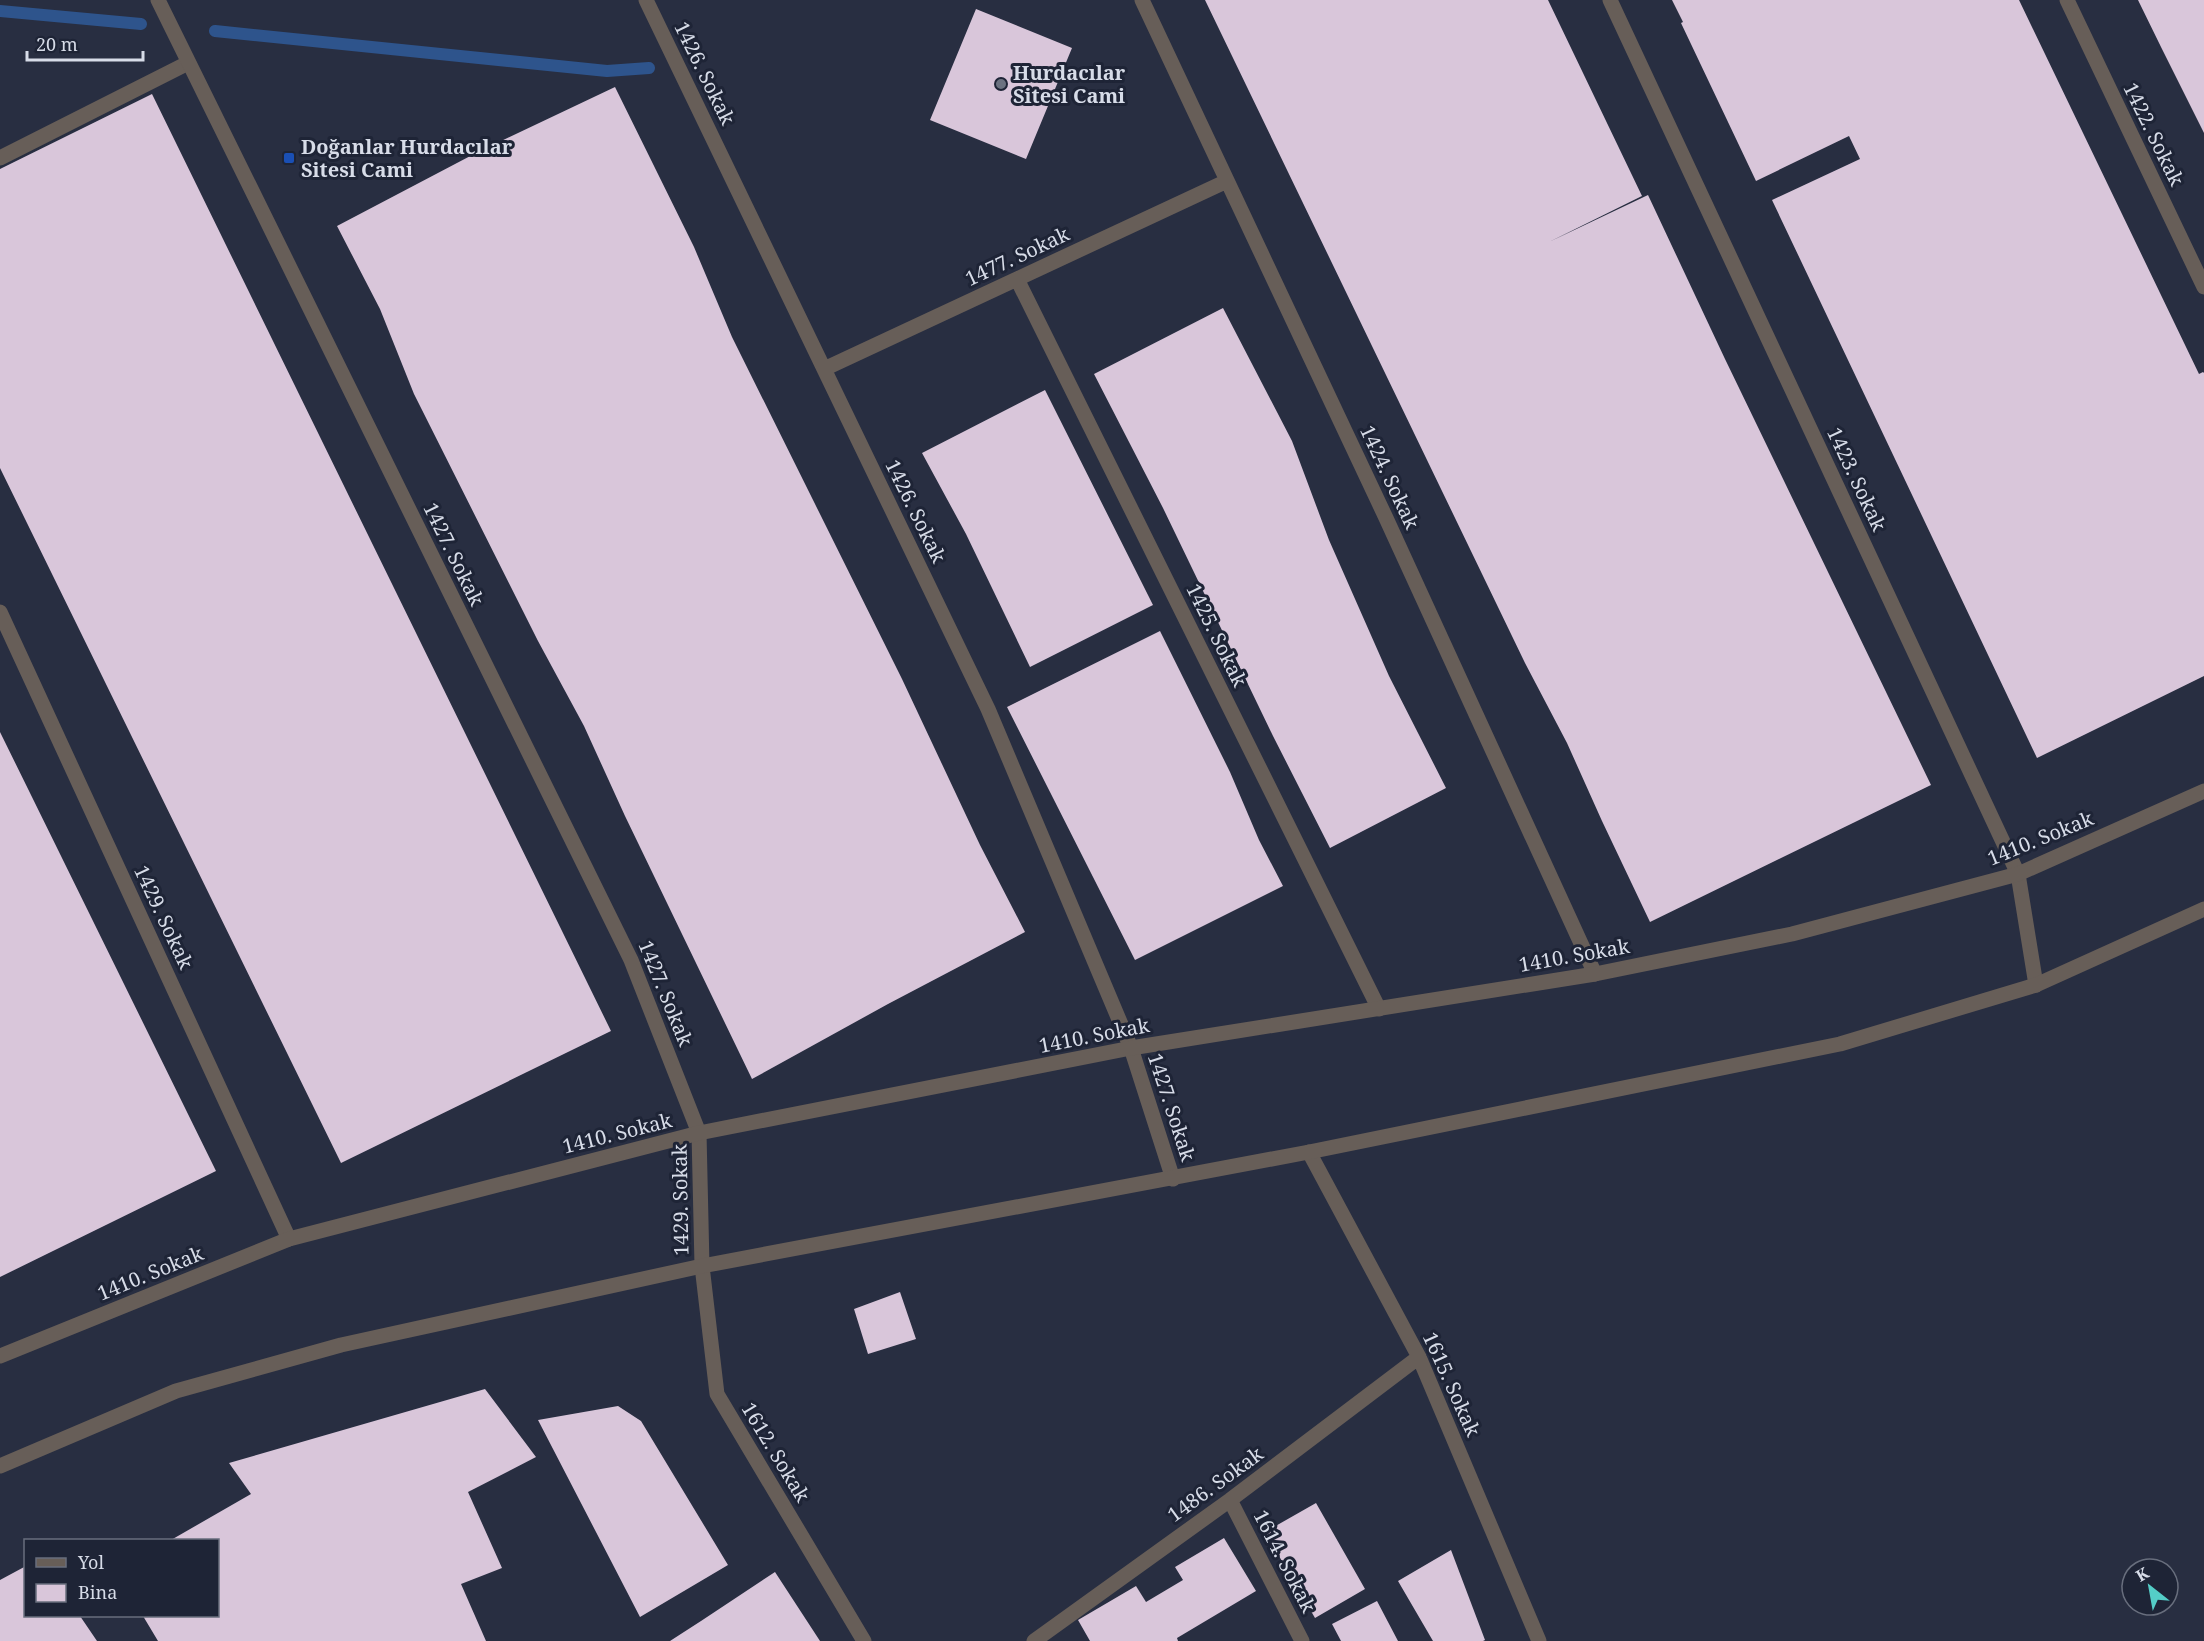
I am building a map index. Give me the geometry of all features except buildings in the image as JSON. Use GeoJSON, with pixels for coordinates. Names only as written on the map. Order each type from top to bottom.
{"type":"FeatureCollection","features":[{"type":"Feature","properties":{"kind":"street","name":"1427. Sokak"},"geometry":{"type":"LineString","coordinates":[[158,0],[632,960],[699,1133]]}},
{"type":"Feature","properties":{"kind":"street","name":"1426. Sokak"},"geometry":{"type":"LineString","coordinates":[[646,0],[988,709],[1131,1048]]}},
{"type":"Feature","properties":{"kind":"street","name":"1424. Sokak"},"geometry":{"type":"LineString","coordinates":[[1142,0],[1396,540],[1595,974]]}},
{"type":"Feature","properties":{"kind":"street","name":"1423. Sokak"},"geometry":{"type":"LineString","coordinates":[[1610,0],[2018,874],[2036,985]]}},
{"type":"Feature","properties":{"kind":"street","name":"1422. Sokak"},"geometry":{"type":"LineString","coordinates":[[2067,0],[2204,287]]}},
{"type":"Feature","properties":{"kind":"street"},"geometry":{"type":"LineString","coordinates":[[0,158],[189,63]]}},
{"type":"Feature","properties":{"kind":"street","name":"1477. Sokak"},"geometry":{"type":"LineString","coordinates":[[824,369],[1227,181]]}},
{"type":"Feature","properties":{"kind":"street","name":"1425. Sokak"},"geometry":{"type":"LineString","coordinates":[[1017,279],[1379,1009]]}},
{"type":"Feature","properties":{"kind":"street","name":"1429. Sokak"},"geometry":{"type":"LineString","coordinates":[[0,612],[289,1239]]}},
{"type":"Feature","properties":{"kind":"street","name":"1410. Sokak"},"geometry":{"type":"LineString","coordinates":[[0,1356],[289,1239],[699,1133],[1131,1048],[1595,974],[1792,934],[2018,874],[2204,791]]}},
{"type":"Feature","properties":{"kind":"street"},"geometry":{"type":"LineString","coordinates":[[0,1466],[176,1391],[341,1345],[702,1266],[1173,1179],[1840,1044],[2036,985],[2204,909]]}},
{"type":"Feature","properties":{"kind":"street","name":"1427. Sokak"},"geometry":{"type":"LineString","coordinates":[[1131,1048],[1173,1179]]}},
{"type":"Feature","properties":{"kind":"street","name":"1429. Sokak"},"geometry":{"type":"LineString","coordinates":[[699,1133],[702,1266]]}},
{"type":"Feature","properties":{"kind":"street","name":"1615. Sokak"},"geometry":{"type":"LineString","coordinates":[[1310,1152],[1419,1357],[1539,1641]]}},
{"type":"Feature","properties":{"kind":"street","name":"1612. Sokak"},"geometry":{"type":"LineString","coordinates":[[702,1266],[717,1394],[864,1641]]}},
{"type":"Feature","properties":{"kind":"street","name":"1486. Sokak"},"geometry":{"type":"LineString","coordinates":[[1034,1641],[1053,1635],[1419,1357]]}},
{"type":"Feature","properties":{"kind":"street","name":"1614. Sokak"},"geometry":{"type":"LineString","coordinates":[[1230,1500],[1302,1641]]}},
{"type":"Feature","properties":{"kind":"waterway"},"geometry":{"type":"LineString","coordinates":[[0,11],[141,24]]}},
{"type":"Feature","properties":{"kind":"waterway"},"geometry":{"type":"LineString","coordinates":[[215,31],[607,71],[649,68]]}},
{"type":"Feature","properties":{"kind":"place","name":"Hurdacılar Sitesi Cami"},"geometry":{"type":"Point","coordinates":[1001,84]}},
{"type":"Feature","properties":{"kind":"place","name":"Doğanlar Hurdacılar Sitesi Cami"},"geometry":{"type":"Point","coordinates":[289,158]}}]}
